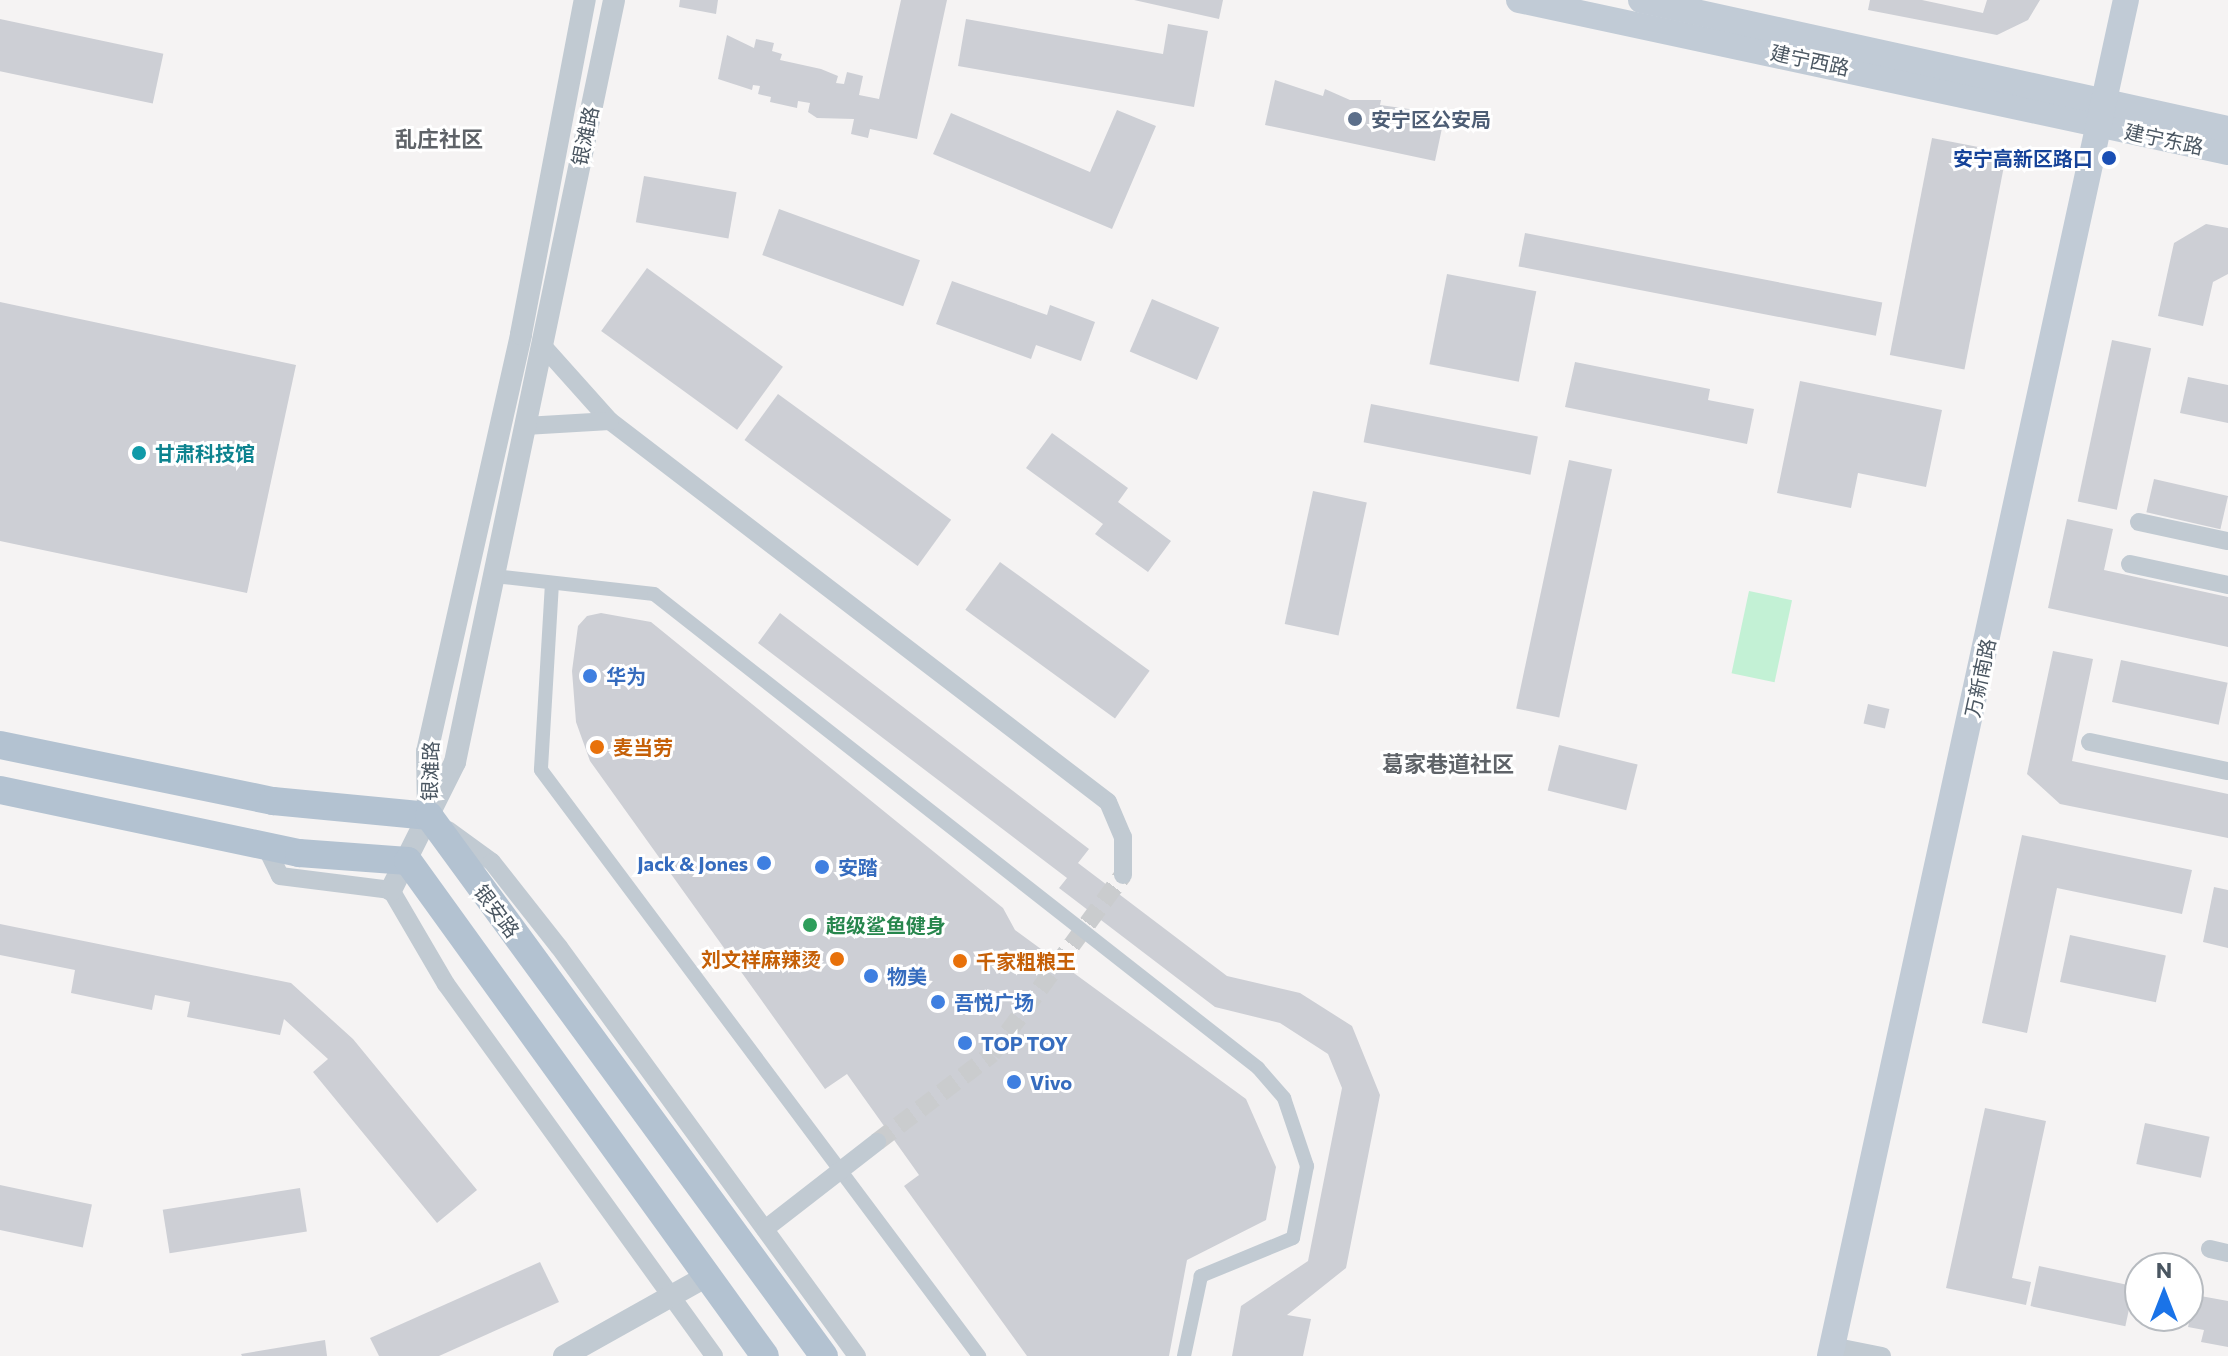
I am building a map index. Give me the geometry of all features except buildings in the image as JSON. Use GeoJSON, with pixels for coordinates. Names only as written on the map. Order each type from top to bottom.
{"type":"FeatureCollection","features":[{"type":"Feature","properties":{"kind":"main road","name":"建宁西路"},"geometry":{"type":"LineString","coordinates":[[1519,0],[2103,114]]}},
{"type":"Feature","properties":{"kind":"main road","name":"建宁西路"},"geometry":{"type":"LineString","coordinates":[[1641,0],[2103,114]]}},
{"type":"Feature","properties":{"kind":"main road","name":"万新南路"},"geometry":{"type":"LineString","coordinates":[[1831,1351],[2126,0]]}},
{"type":"Feature","properties":{"kind":"main road","name":"建宁东路"},"geometry":{"type":"LineString","coordinates":[[2103,114],[2228,129]]}},
{"type":"Feature","properties":{"kind":"main road","name":"建宁东路"},"geometry":{"type":"LineString","coordinates":[[2103,114],[2228,152]]}},
{"type":"Feature","properties":{"kind":"main road"},"geometry":{"type":"LineString","coordinates":[[0,745],[273,801],[429,816]]}},
{"type":"Feature","properties":{"kind":"main road"},"geometry":{"type":"LineString","coordinates":[[0,790],[265,845],[408,861],[765,1356]]}},
{"type":"Feature","properties":{"kind":"main road","name":"银安路"},"geometry":{"type":"LineString","coordinates":[[429,816],[824,1356]]}},
{"type":"Feature","properties":{"kind":"street","name":"银滩路"},"geometry":{"type":"LineString","coordinates":[[429,816],[427,752],[521,334],[585,0]]}},
{"type":"Feature","properties":{"kind":"street","name":"银滩路"},"geometry":{"type":"LineString","coordinates":[[429,816],[455,762],[614,0]]}},
{"type":"Feature","properties":{"kind":"street"},"geometry":{"type":"LineString","coordinates":[[542,345],[610,421],[1108,802],[1123,837],[1123,875]]}},
{"type":"Feature","properties":{"kind":"street"},"geometry":{"type":"LineString","coordinates":[[525,426],[610,421]]}},
{"type":"Feature","properties":{"kind":"street"},"geometry":{"type":"LineString","coordinates":[[2139,522],[2228,541]]}},
{"type":"Feature","properties":{"kind":"street"},"geometry":{"type":"LineString","coordinates":[[2130,564],[2228,585]]}},
{"type":"Feature","properties":{"kind":"street"},"geometry":{"type":"LineString","coordinates":[[494,576],[654,594],[1258,1068],[1284,1098],[1307,1166],[1293,1238],[1201,1276],[1184,1356]]}},
{"type":"Feature","properties":{"kind":"street"},"geometry":{"type":"LineString","coordinates":[[552,583],[541,770],[684,967],[842,1169],[979,1356]]}},
{"type":"Feature","properties":{"kind":"street"},"geometry":{"type":"LineString","coordinates":[[2090,742],[2228,771]]}},
{"type":"Feature","properties":{"kind":"street"},"geometry":{"type":"LineString","coordinates":[[391,890],[429,816],[492,862],[857,1356]]}},
{"type":"Feature","properties":{"kind":"street"},"geometry":{"type":"LineString","coordinates":[[265,845],[280,876],[391,890]]}},
{"type":"Feature","properties":{"kind":"street"},"geometry":{"type":"LineString","coordinates":[[391,890],[446,984],[714,1356]]}},
{"type":"Feature","properties":{"kind":"street"},"geometry":{"type":"LineString","coordinates":[[765,1229],[877,1142]]}},
{"type":"Feature","properties":{"kind":"street"},"geometry":{"type":"LineString","coordinates":[[564,1356],[673,1299],[707,1276]]}},
{"type":"Feature","properties":{"kind":"street"},"geometry":{"type":"LineString","coordinates":[[1831,1351],[1882,1356]]}},
{"type":"Feature","properties":{"kind":"green space"},"geometry":{"type":"Polygon","coordinates":[[[1749,591],[1792,600],[1775,682],[1732,673],[1749,591]]]}},
{"type":"Feature","properties":{"kind":"tunnel"},"geometry":{"type":"LineString","coordinates":[[877,1142],[992,1054],[1123,875]]}},
{"type":"Feature","properties":{"kind":"place","name":"安宁区公安局"},"geometry":{"type":"Point","coordinates":[1355,119]}},
{"type":"Feature","properties":{"kind":"place","name":"安宁高新区路口"},"geometry":{"type":"Point","coordinates":[2109,158]}},
{"type":"Feature","properties":{"kind":"place","name":"甘肃科技馆"},"geometry":{"type":"Point","coordinates":[139,453]}},
{"type":"Feature","properties":{"kind":"place","name":"华为"},"geometry":{"type":"Point","coordinates":[590,676]}},
{"type":"Feature","properties":{"kind":"place","name":"麦当劳"},"geometry":{"type":"Point","coordinates":[597,747]}},
{"type":"Feature","properties":{"kind":"place","name":"Jack & Jones"},"geometry":{"type":"Point","coordinates":[764,863]}},
{"type":"Feature","properties":{"kind":"place","name":"安踏"},"geometry":{"type":"Point","coordinates":[822,867]}},
{"type":"Feature","properties":{"kind":"place","name":"超级鲨鱼健身"},"geometry":{"type":"Point","coordinates":[810,925]}},
{"type":"Feature","properties":{"kind":"place","name":"刘文祥麻辣烫"},"geometry":{"type":"Point","coordinates":[837,959]}},
{"type":"Feature","properties":{"kind":"place","name":"千家粗粮王"},"geometry":{"type":"Point","coordinates":[960,961]}},
{"type":"Feature","properties":{"kind":"place","name":"物美"},"geometry":{"type":"Point","coordinates":[871,976]}},
{"type":"Feature","properties":{"kind":"place","name":"吾悦广场"},"geometry":{"type":"Point","coordinates":[938,1002]}},
{"type":"Feature","properties":{"kind":"place","name":"TOP TOY"},"geometry":{"type":"Point","coordinates":[965,1043]}},
{"type":"Feature","properties":{"kind":"place","name":"Vivo"},"geometry":{"type":"Point","coordinates":[1014,1082]}},
{"type":"Feature","properties":{"kind":"district","name":"乱庄社区"},"geometry":{"type":"Point","coordinates":[439,139]}},
{"type":"Feature","properties":{"kind":"district","name":"葛家巷道社区"},"geometry":{"type":"Point","coordinates":[1448,764]}}]}
